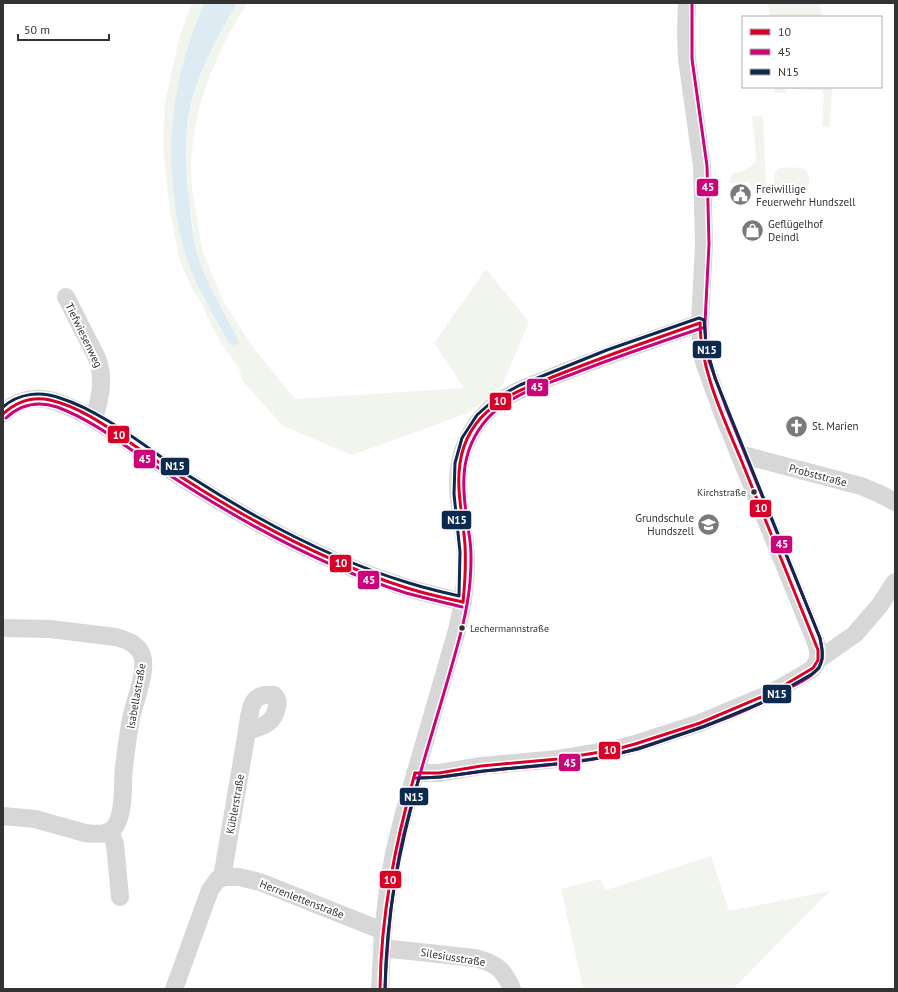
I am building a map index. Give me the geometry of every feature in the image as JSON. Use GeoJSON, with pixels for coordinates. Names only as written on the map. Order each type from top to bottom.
{"type":"FeatureCollection","features":[{"type":"Feature","properties":{"kind":"street"},"geometry":{"type":"LineString","coordinates":[[687,3],[687,59],[702,166],[704,207],[704,244],[700,323],[700,336],[704,362],[722,412],[815,640],[818,650],[818,660]]}},
{"type":"Feature","properties":{"kind":"street","name":"Tiefwiesenweg"},"geometry":{"type":"LineString","coordinates":[[66,297],[101,368],[102,384],[94,419]]}},
{"type":"Feature","properties":{"kind":"street"},"geometry":{"type":"LineString","coordinates":[[380,989],[382,939],[389,881],[395,849],[457,630],[463,602],[466,564],[458,481],[460,462],[464,447],[470,434],[480,419],[492,407],[521,390],[589,362],[700,323]]}},
{"type":"Feature","properties":{"kind":"street"},"geometry":{"type":"LineString","coordinates":[[3,414],[15,404],[24,400],[50,400],[94,419],[200,489],[319,553],[391,583],[463,602]]}},
{"type":"Feature","properties":{"kind":"street","name":"Probststraße"},"geometry":{"type":"LineString","coordinates":[[739,454],[861,486],[895,502]]}},
{"type":"Feature","properties":{"kind":"street"},"geometry":{"type":"LineString","coordinates":[[416,773],[439,773],[481,766],[558,759],[613,750],[700,723],[771,693],[813,668],[818,660],[854,634],[880,605],[895,582]]}},
{"type":"Feature","properties":{"kind":"street","name":"Isabellastraße"},"geometry":{"type":"LineString","coordinates":[[3,628],[50,629],[116,637],[135,645],[141,653],[143,663],[131,718],[124,766],[120,814],[116,825],[110,831]]}},
{"type":"Feature","properties":{"kind":"street","name":"Küblerstraße"},"geometry":{"type":"LineString","coordinates":[[222,878],[247,731]]}},
{"type":"Feature","properties":{"kind":"street"},"geometry":{"type":"LineString","coordinates":[[3,816],[35,819],[85,833],[103,833],[110,831],[115,844],[120,897]]}},
{"type":"Feature","properties":{"kind":"street","name":"Herrenlettenstraße"},"geometry":{"type":"LineString","coordinates":[[222,878],[232,876],[260,882],[382,939]]}},
{"type":"Feature","properties":{"kind":"street"},"geometry":{"type":"LineString","coordinates":[[174,989],[210,890],[218,879],[222,878]]}},
{"type":"Feature","properties":{"kind":"street","name":"Silesiusstraße"},"geometry":{"type":"LineString","coordinates":[[382,939],[488,961],[502,971],[512,989]]}},
{"type":"Feature","properties":{"kind":"shaded area"},"geometry":{"type":"Polygon","coordinates":[[[192,3],[205,3],[190,43],[179,81],[173,118],[172,159],[175,204],[181,238],[217,301],[203,271],[195,245],[186,160],[188,129],[193,99],[201,74],[212,50],[237,3],[247,3],[227,37],[209,77],[200,104],[194,133],[191,160],[192,188],[202,250],[223,301],[252,346],[295,399],[464,388],[434,343],[486,269],[529,322],[501,388],[468,413],[352,455],[283,426],[243,381],[238,366],[221,343],[203,306],[193,291],[179,258],[169,205],[163,146],[165,102],[180,35],[192,3]]]}},
{"type":"Feature","properties":{"kind":"shaded area"},"geometry":{"type":"Polygon","coordinates":[[[205,3],[237,3],[212,50],[201,74],[192,100],[186,140],[187,182],[194,242],[197,253],[210,287],[239,341],[238,344],[233,345],[229,343],[204,298],[191,270],[178,226],[172,176],[172,127],[179,81],[189,44],[205,3]]]}},
{"type":"Feature","properties":{"kind":"shaded area"},"geometry":{"type":"Polygon","coordinates":[[[768,3],[819,3],[823,16],[770,16],[768,3]]]}},
{"type":"Feature","properties":{"kind":"shaded area"},"geometry":{"type":"Polygon","coordinates":[[[775,88],[832,88],[830,125],[828,127],[823,127],[822,125],[824,96],[822,90],[786,89],[786,93],[774,93],[775,88]]]}},
{"type":"Feature","properties":{"kind":"shaded area"},"geometry":{"type":"Polygon","coordinates":[[[756,116],[763,118],[766,189],[751,188],[750,182],[729,183],[732,173],[742,172],[755,163],[756,156],[752,117],[756,116]]]}},
{"type":"Feature","properties":{"kind":"shaded area"},"geometry":{"type":"Polygon","coordinates":[[[779,168],[797,168],[806,171],[809,180],[808,188],[803,191],[776,191],[774,183],[775,171],[779,168]]]}},
{"type":"Feature","properties":{"kind":"shaded area"},"geometry":{"type":"Polygon","coordinates":[[[711,856],[729,911],[830,891],[733,989],[583,989],[561,889],[600,879],[606,890],[711,856]]]}},
{"type":"Feature","properties":{"kind":"transit line","name":"45"},"geometry":{"type":"LineString","coordinates":[[415,778],[573,762],[628,751],[703,727],[757,705],[812,675],[821,664],[822,653],[820,638],[727,410],[709,361],[706,348],[705,323],[709,244],[707,166],[692,59],[692,3]]}},
{"type":"Feature","properties":{"kind":"transit line","name":"N15"},"geometry":{"type":"LineString","coordinates":[[3,407],[9,402],[23,396],[37,394],[45,394],[60,398],[78,405],[112,423],[178,469],[271,525],[325,551],[381,574],[421,587],[459,596],[460,552],[454,494],[455,463],[462,438],[477,415],[496,398],[520,385],[607,350],[699,318],[704,320],[706,346],[715,378],[820,638],[822,659],[819,668],[812,674],[761,703],[703,727],[638,749],[599,758],[565,763],[483,771],[441,777],[419,778],[405,831],[395,883],[388,935],[385,989]]}},
{"type":"Feature","properties":{"kind":"transit line","name":"10"},"geometry":{"type":"LineString","coordinates":[[463,602],[465,552],[459,493],[459,473],[464,447],[475,425],[487,412],[500,402],[522,389],[591,362],[700,323]]}},
{"type":"Feature","properties":{"kind":"transit line","name":"10"},"geometry":{"type":"LineString","coordinates":[[415,773],[439,773],[481,766],[558,759],[613,750],[700,723],[771,693],[813,668],[818,660],[818,650],[715,396],[704,360],[700,323]]}},
{"type":"Feature","properties":{"kind":"transit line","name":"45"},"geometry":{"type":"LineString","coordinates":[[385,989],[392,900],[403,835],[467,607],[470,582],[471,546],[465,509],[464,478],[470,448],[477,433],[495,411],[525,392],[702,328]]}},
{"type":"Feature","properties":{"kind":"transit line","name":"10"},"geometry":{"type":"LineString","coordinates":[[3,414],[13,406],[25,401],[43,399],[61,403],[84,413],[105,425],[159,463],[200,489],[300,545],[380,579],[421,592],[463,602]]}},
{"type":"Feature","properties":{"kind":"transit line","name":"45"},"geometry":{"type":"LineString","coordinates":[[6,418],[24,407],[36,404],[50,405],[67,411],[106,432],[172,477],[246,522],[324,562],[378,584],[406,593],[462,607]]}},
{"type":"Feature","properties":{"kind":"transit line","name":"10"},"geometry":{"type":"LineString","coordinates":[[380,989],[383,934],[390,880],[401,827],[415,773]]}},
{"type":"Feature","properties":{"kind":"place","name":"Freiwillige Feuerwehr Hundszell"},"geometry":{"type":"Point","coordinates":[740,195]}},
{"type":"Feature","properties":{"kind":"place","name":"Geflügelhof Deindl"},"geometry":{"type":"Point","coordinates":[753,230]}},
{"type":"Feature","properties":{"kind":"place","name":"St. Marien"},"geometry":{"type":"Point","coordinates":[796,426]}},
{"type":"Feature","properties":{"kind":"place","name":"Kirchstraße"},"geometry":{"type":"Point","coordinates":[754,492]}},
{"type":"Feature","properties":{"kind":"place","name":"Grundschule Hundszell"},"geometry":{"type":"Point","coordinates":[709,524]}},
{"type":"Feature","properties":{"kind":"place","name":"Lechermannstraße"},"geometry":{"type":"Point","coordinates":[462,628]}}]}
